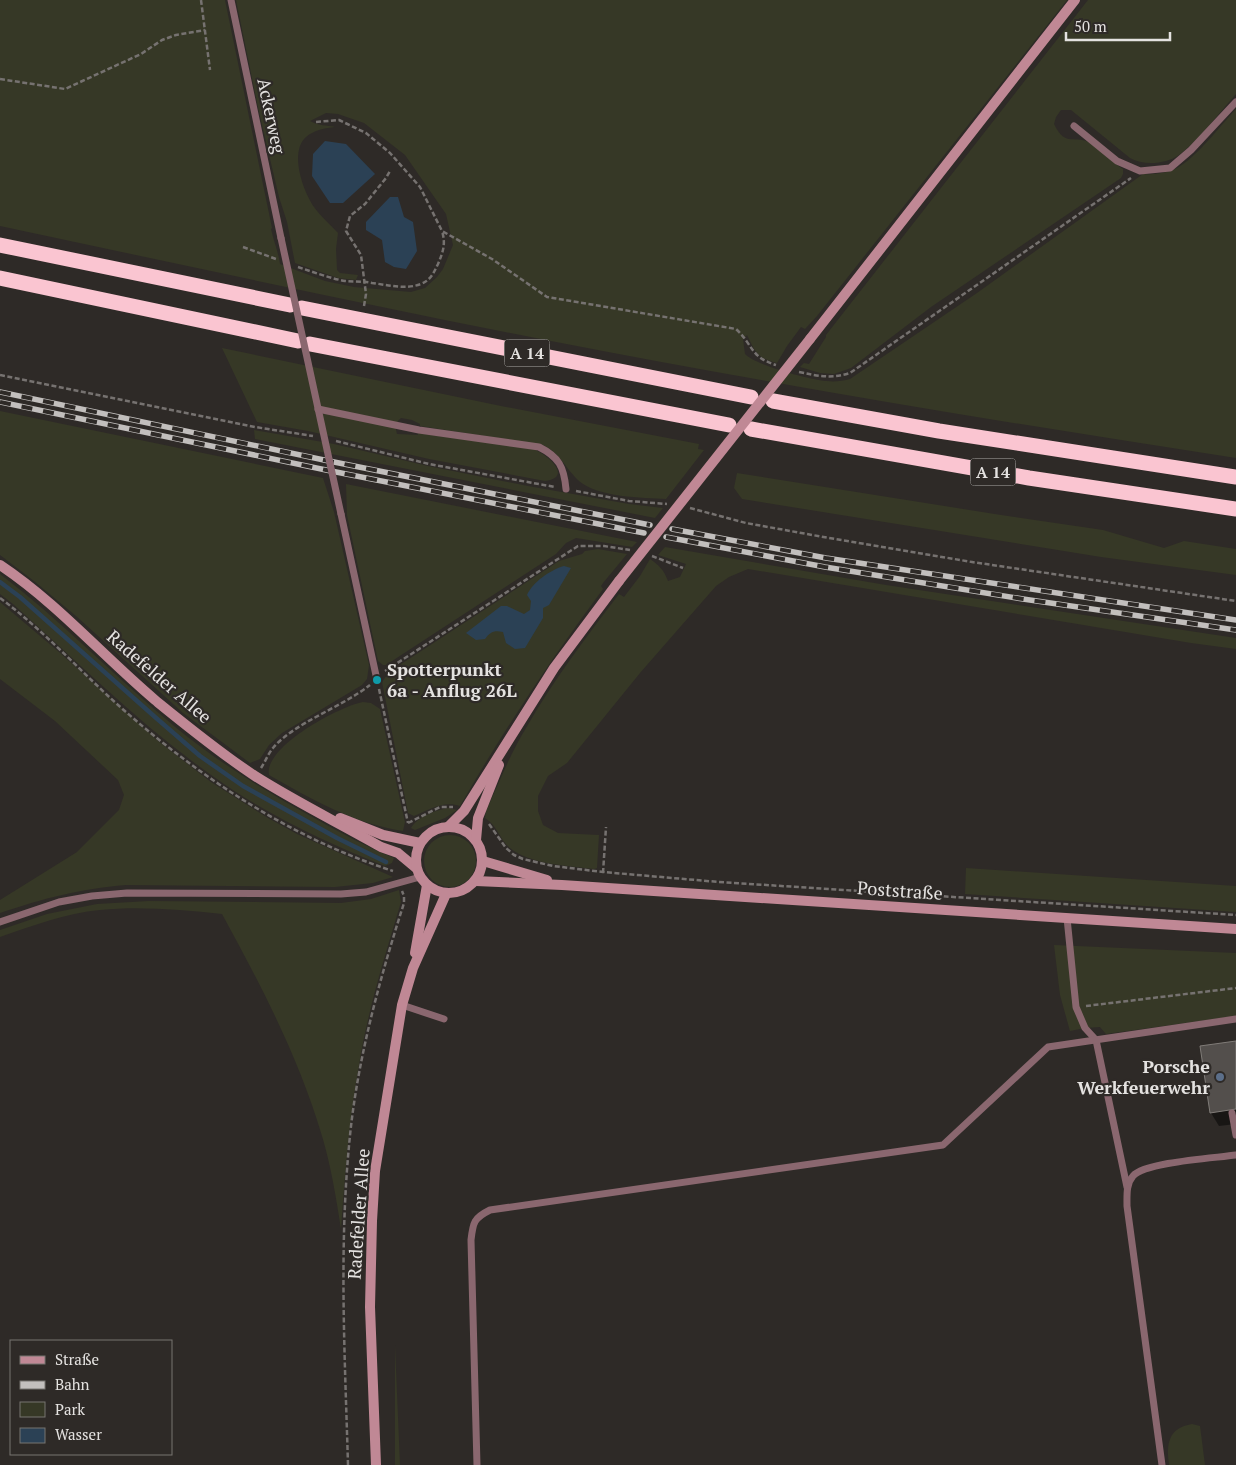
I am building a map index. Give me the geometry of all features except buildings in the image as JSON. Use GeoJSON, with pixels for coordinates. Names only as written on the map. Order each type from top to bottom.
{"type":"FeatureCollection","features":[{"type":"Feature","properties":{"kind":"highway","name":"A 14"},"geometry":{"type":"LineString","coordinates":[[0,245],[362,320],[751,397]]}},
{"type":"Feature","properties":{"kind":"highway","name":"A 14"},"geometry":{"type":"LineString","coordinates":[[0,278],[304,342],[729,425]]}},
{"type":"Feature","properties":{"kind":"highway","name":"A 14"},"geometry":{"type":"LineString","coordinates":[[773,401],[939,431],[1236,477]]}},
{"type":"Feature","properties":{"kind":"highway","name":"A 14"},"geometry":{"type":"LineString","coordinates":[[751,429],[1019,477],[1236,509]]}},
{"type":"Feature","properties":{"kind":"main road"},"geometry":{"type":"LineString","coordinates":[[448,827],[464,811],[554,668],[619,581],[1075,0]]}},
{"type":"Feature","properties":{"kind":"main road","name":"Radefelder Allee"},"geometry":{"type":"LineString","coordinates":[[0,565],[15,575],[92,641],[155,699],[256,776],[381,847],[398,853],[418,872]]}},
{"type":"Feature","properties":{"kind":"main road"},"geometry":{"type":"LineString","coordinates":[[476,840],[478,818],[507,744]]}},
{"type":"Feature","properties":{"kind":"main road","name":"Radefelder Allee"},"geometry":{"type":"LineString","coordinates":[[305,804],[383,834],[420,843]]}},
{"type":"Feature","properties":{"kind":"main road"},"geometry":{"type":"LineString","coordinates":[[448,827],[458,828],[476,840],[482,850],[483,861],[481,872],[468,889],[458,893],[446,894],[436,891],[427,885],[418,872],[417,851],[420,843],[432,832],[448,827]]}},
{"type":"Feature","properties":{"kind":"main road","name":"Poststraße"},"geometry":{"type":"LineString","coordinates":[[483,861],[562,885]]}},
{"type":"Feature","properties":{"kind":"main road","name":"Poststraße"},"geometry":{"type":"LineString","coordinates":[[476,881],[1236,929]]}},
{"type":"Feature","properties":{"kind":"main road"},"geometry":{"type":"LineString","coordinates":[[413,968],[427,885]]}},
{"type":"Feature","properties":{"kind":"main road"},"geometry":{"type":"LineString","coordinates":[[413,968],[446,894]]}},
{"type":"Feature","properties":{"kind":"main road","name":"Radefelder Allee"},"geometry":{"type":"LineString","coordinates":[[376,1465],[370,1307],[375,1170],[402,1005],[413,968]]}},
{"type":"Feature","properties":{"kind":"lane","name":"Ackerweg"},"geometry":{"type":"LineString","coordinates":[[231,0],[377,680]]}},
{"type":"Feature","properties":{"kind":"lane"},"geometry":{"type":"LineString","coordinates":[[1074,126],[1116,161],[1140,171],[1170,168],[1191,150],[1236,102]]}},
{"type":"Feature","properties":{"kind":"lane"},"geometry":{"type":"LineString","coordinates":[[318,410],[419,430],[539,447],[557,459],[565,473],[566,489]]}},
{"type":"Feature","properties":{"kind":"lane"},"geometry":{"type":"LineString","coordinates":[[0,922],[58,902],[92,896],[126,893],[341,894],[366,892],[399,882],[418,872]]}},
{"type":"Feature","properties":{"kind":"lane"},"geometry":{"type":"LineString","coordinates":[[1067,918],[1076,1007],[1085,1028],[1096,1040],[1127,1188],[1127,1206],[1162,1465]]}},
{"type":"Feature","properties":{"kind":"lane"},"geometry":{"type":"LineString","coordinates":[[402,1005],[444,1018]]}},
{"type":"Feature","properties":{"kind":"lane"},"geometry":{"type":"LineString","coordinates":[[477,1465],[471,1240],[473,1224],[479,1216],[490,1210],[943,1145],[1048,1047],[1236,1019]]}},
{"type":"Feature","properties":{"kind":"lane"},"geometry":{"type":"LineString","coordinates":[[1232,1113],[1236,1135]]}},
{"type":"Feature","properties":{"kind":"lane"},"geometry":{"type":"LineString","coordinates":[[1127,1188],[1134,1175],[1150,1167],[1236,1155]]}},
{"type":"Feature","properties":{"kind":"path"},"geometry":{"type":"LineString","coordinates":[[201,0],[210,70]]}},
{"type":"Feature","properties":{"kind":"path"},"geometry":{"type":"LineString","coordinates":[[0,79],[65,89],[141,54],[162,40],[176,35],[205,30]]}},
{"type":"Feature","properties":{"kind":"path"},"geometry":{"type":"LineString","coordinates":[[297,266],[331,278],[404,287],[424,283],[433,275],[444,250],[445,241],[442,231],[420,187],[390,153],[366,133],[339,120],[316,122]]}},
{"type":"Feature","properties":{"kind":"path"},"geometry":{"type":"LineString","coordinates":[[362,320],[366,294],[361,255],[346,230],[350,216],[365,204],[390,171]]}},
{"type":"Feature","properties":{"kind":"path"},"geometry":{"type":"LineString","coordinates":[[796,371],[837,377],[850,373],[1140,171]]}},
{"type":"Feature","properties":{"kind":"path"},"geometry":{"type":"LineString","coordinates":[[442,231],[492,259],[547,297],[736,329],[747,340],[755,354],[762,361],[778,366]]}},
{"type":"Feature","properties":{"kind":"path"},"geometry":{"type":"LineString","coordinates":[[243,247],[279,260]]}},
{"type":"Feature","properties":{"kind":"path"},"geometry":{"type":"LineString","coordinates":[[0,375],[255,427],[318,437]]}},
{"type":"Feature","properties":{"kind":"path"},"geometry":{"type":"LineString","coordinates":[[328,439],[429,464],[629,501],[668,504]]}},
{"type":"Feature","properties":{"kind":"path"},"geometry":{"type":"LineString","coordinates":[[688,508],[746,523],[828,538],[972,562],[1236,601]]}},
{"type":"Feature","properties":{"kind":"path"},"geometry":{"type":"LineString","coordinates":[[256,776],[273,748],[291,732],[356,696],[388,669],[578,546],[604,546],[631,550]]}},
{"type":"Feature","properties":{"kind":"path"},"geometry":{"type":"LineString","coordinates":[[651,555],[683,568]]}},
{"type":"Feature","properties":{"kind":"path"},"geometry":{"type":"LineString","coordinates":[[0,598],[153,735],[237,797],[269,816],[348,854],[393,871],[399,882],[404,896],[404,903],[375,1001],[361,1064],[349,1145],[344,1229],[348,1465]]}},
{"type":"Feature","properties":{"kind":"path"},"geometry":{"type":"LineString","coordinates":[[377,680],[408,823],[440,807],[455,807]]}},
{"type":"Feature","properties":{"kind":"path"},"geometry":{"type":"LineString","coordinates":[[487,822],[494,828],[506,848],[514,855],[553,866],[719,882],[1236,915]]}},
{"type":"Feature","properties":{"kind":"path"},"geometry":{"type":"LineString","coordinates":[[602,888],[606,827]]}},
{"type":"Feature","properties":{"kind":"path"},"geometry":{"type":"LineString","coordinates":[[1076,1007],[1236,988]]}},
{"type":"Feature","properties":{"kind":"green space"},"geometry":{"type":"Polygon","coordinates":[[[0,0],[225,0],[271,229],[280,264],[325,281],[354,287],[411,292],[425,288],[443,269],[453,245],[446,214],[405,155],[364,123],[338,114],[326,113],[310,121],[319,125],[335,127],[316,131],[306,137],[301,144],[298,162],[302,182],[310,200],[319,214],[338,233],[336,249],[337,270],[340,273],[358,275],[356,280],[338,278],[295,263],[287,222],[279,197],[259,112],[236,0],[1067,0],[817,316],[805,329],[801,327],[777,363],[761,357],[747,335],[743,339],[745,354],[760,363],[809,378],[833,381],[850,379],[977,293],[1143,174],[1165,172],[1177,168],[1200,149],[1236,109],[1236,458],[893,403],[636,357],[275,285],[0,226],[0,0]]]}},
{"type":"Feature","properties":{"kind":"green space"},"geometry":{"type":"Polygon","coordinates":[[[1088,0],[1236,0],[1236,94],[1201,134],[1179,155],[1155,163],[1136,161],[1130,158],[1071,110],[1061,110],[1054,124],[1058,132],[1067,138],[1086,141],[1092,144],[1123,169],[1121,178],[931,307],[851,368],[834,374],[820,373],[800,367],[804,363],[809,364],[826,335],[1088,0]]]}},
{"type":"Feature","properties":{"kind":"green space"},"geometry":{"type":"Polygon","coordinates":[[[222,348],[501,406],[699,444],[698,449],[704,450],[666,499],[633,497],[608,493],[587,486],[574,476],[563,461],[543,445],[420,426],[420,424],[412,420],[401,418],[396,425],[397,434],[418,435],[418,433],[533,449],[551,460],[558,470],[557,475],[553,479],[545,481],[429,459],[308,431],[257,422],[222,348]]]}},
{"type":"Feature","properties":{"kind":"green space"},"geometry":{"type":"Polygon","coordinates":[[[0,411],[323,478],[334,512],[369,665],[367,679],[362,685],[282,733],[269,745],[260,759],[250,763],[183,713],[76,616],[0,555],[0,411]]]}},
{"type":"Feature","properties":{"kind":"green space"},"geometry":{"type":"Polygon","coordinates":[[[254,430],[334,444],[428,466],[528,486],[629,504],[663,508],[655,518],[255,439],[254,430]]]}},
{"type":"Feature","properties":{"kind":"green space"},"geometry":{"type":"Polygon","coordinates":[[[737,473],[1103,530],[1164,548],[1184,541],[1236,549],[1236,575],[1101,557],[742,499],[734,488],[737,473]]]}},
{"type":"Feature","properties":{"kind":"green space"},"geometry":{"type":"Polygon","coordinates":[[[346,484],[637,542],[632,547],[576,538],[566,543],[556,554],[386,665],[383,665],[378,661],[347,515],[346,484]]]}},
{"type":"Feature","properties":{"kind":"green space"},"geometry":{"type":"Polygon","coordinates":[[[665,547],[886,585],[1236,638],[1236,649],[748,569],[729,577],[716,586],[640,673],[567,763],[548,776],[538,796],[538,811],[543,825],[558,833],[599,835],[597,868],[550,863],[527,858],[506,844],[493,825],[485,818],[486,811],[520,738],[547,693],[619,594],[624,597],[650,559],[661,568],[668,581],[680,577],[686,564],[658,555],[665,547]]]}},
{"type":"Feature","properties":{"kind":"green space"},"geometry":{"type":"Polygon","coordinates":[[[598,549],[627,554],[603,583],[601,586],[603,589],[528,696],[460,806],[454,804],[442,805],[414,816],[408,813],[382,682],[389,672],[559,561],[582,554],[585,551],[598,549]]]}},
{"type":"Feature","properties":{"kind":"green space"},"geometry":{"type":"Polygon","coordinates":[[[0,574],[45,610],[174,726],[208,752],[297,809],[354,840],[394,858],[392,863],[385,866],[297,827],[234,791],[187,758],[136,716],[0,594],[0,574]]]}},
{"type":"Feature","properties":{"kind":"green space"},"geometry":{"type":"Polygon","coordinates":[[[0,602],[158,741],[211,782],[297,834],[393,877],[373,883],[335,887],[126,885],[62,895],[0,913],[0,900],[77,852],[119,810],[124,795],[118,780],[55,721],[0,679],[0,602]]]}},
{"type":"Feature","properties":{"kind":"green space"},"geometry":{"type":"Polygon","coordinates":[[[363,702],[371,703],[380,709],[405,822],[403,831],[385,828],[351,817],[269,775],[270,764],[278,752],[290,741],[322,719],[363,702]]]}},
{"type":"Feature","properties":{"kind":"green space"},"geometry":{"type":"Polygon","coordinates":[[[448,808],[457,810],[445,818],[415,830],[411,828],[422,817],[448,808]]]}},
{"type":"Feature","properties":{"kind":"green space"},"geometry":{"type":"Polygon","coordinates":[[[445,835],[455,835],[469,842],[476,856],[476,866],[469,880],[455,887],[445,887],[435,883],[428,876],[424,866],[424,856],[428,846],[435,839],[445,835]]]}},
{"type":"Feature","properties":{"kind":"green space"},"geometry":{"type":"Polygon","coordinates":[[[966,868],[1236,886],[1236,912],[965,894],[966,868]]]}},
{"type":"Feature","properties":{"kind":"green space"},"geometry":{"type":"Polygon","coordinates":[[[399,890],[401,902],[372,1003],[363,1044],[348,1147],[341,1229],[325,1147],[313,1107],[278,1022],[222,914],[146,908],[100,910],[62,917],[0,937],[0,930],[47,914],[97,904],[149,901],[341,903],[371,899],[399,890]]]}},
{"type":"Feature","properties":{"kind":"green space"},"geometry":{"type":"Polygon","coordinates":[[[1054,945],[1236,953],[1236,1016],[1106,1034],[1100,1027],[1070,1031],[1060,995],[1054,945]]]}},
{"type":"Feature","properties":{"kind":"green space"},"geometry":{"type":"Polygon","coordinates":[[[395,1345],[400,1465],[395,1465],[395,1345]]]}},
{"type":"Feature","properties":{"kind":"green space"},"geometry":{"type":"Polygon","coordinates":[[[1192,1424],[1200,1426],[1205,1465],[1169,1465],[1168,1450],[1170,1438],[1178,1429],[1192,1424]]]}},
{"type":"Feature","properties":{"kind":"water"},"geometry":{"type":"Polygon","coordinates":[[[325,141],[346,144],[375,174],[343,203],[330,203],[312,176],[313,154],[325,141]]]}},
{"type":"Feature","properties":{"kind":"water"},"geometry":{"type":"Polygon","coordinates":[[[390,197],[398,197],[404,217],[413,222],[417,251],[406,269],[394,267],[385,262],[382,240],[366,230],[366,222],[390,197]]]}},
{"type":"Feature","properties":{"kind":"water"},"geometry":{"type":"Polygon","coordinates":[[[564,566],[571,568],[549,605],[543,608],[543,618],[525,648],[515,649],[506,643],[503,632],[492,632],[485,639],[476,640],[466,633],[501,606],[507,606],[524,614],[530,610],[531,601],[527,595],[533,586],[542,577],[564,566]]]}},
{"type":"Feature","properties":{"kind":"waterway"},"geometry":{"type":"LineString","coordinates":[[0,582],[20,597],[200,756],[243,786],[337,838],[386,862]]}},
{"type":"Feature","properties":{"kind":"railway"},"geometry":{"type":"LineString","coordinates":[[0,392],[324,460],[650,525]]}},
{"type":"Feature","properties":{"kind":"railway"},"geometry":{"type":"LineString","coordinates":[[0,402],[326,470],[644,533]]}},
{"type":"Feature","properties":{"kind":"railway"},"geometry":{"type":"LineString","coordinates":[[672,529],[826,558],[1236,620]]}},
{"type":"Feature","properties":{"kind":"railway"},"geometry":{"type":"LineString","coordinates":[[666,537],[825,567],[1023,599],[1236,630]]}},
{"type":"Feature","properties":{"kind":"place","name":"Spotterpunkt 6a - Anflug 26L"},"geometry":{"type":"Point","coordinates":[377,680]}},
{"type":"Feature","properties":{"kind":"place","name":"Porsche Werkfeuerwehr"},"geometry":{"type":"Point","coordinates":[1220,1077]}}]}
